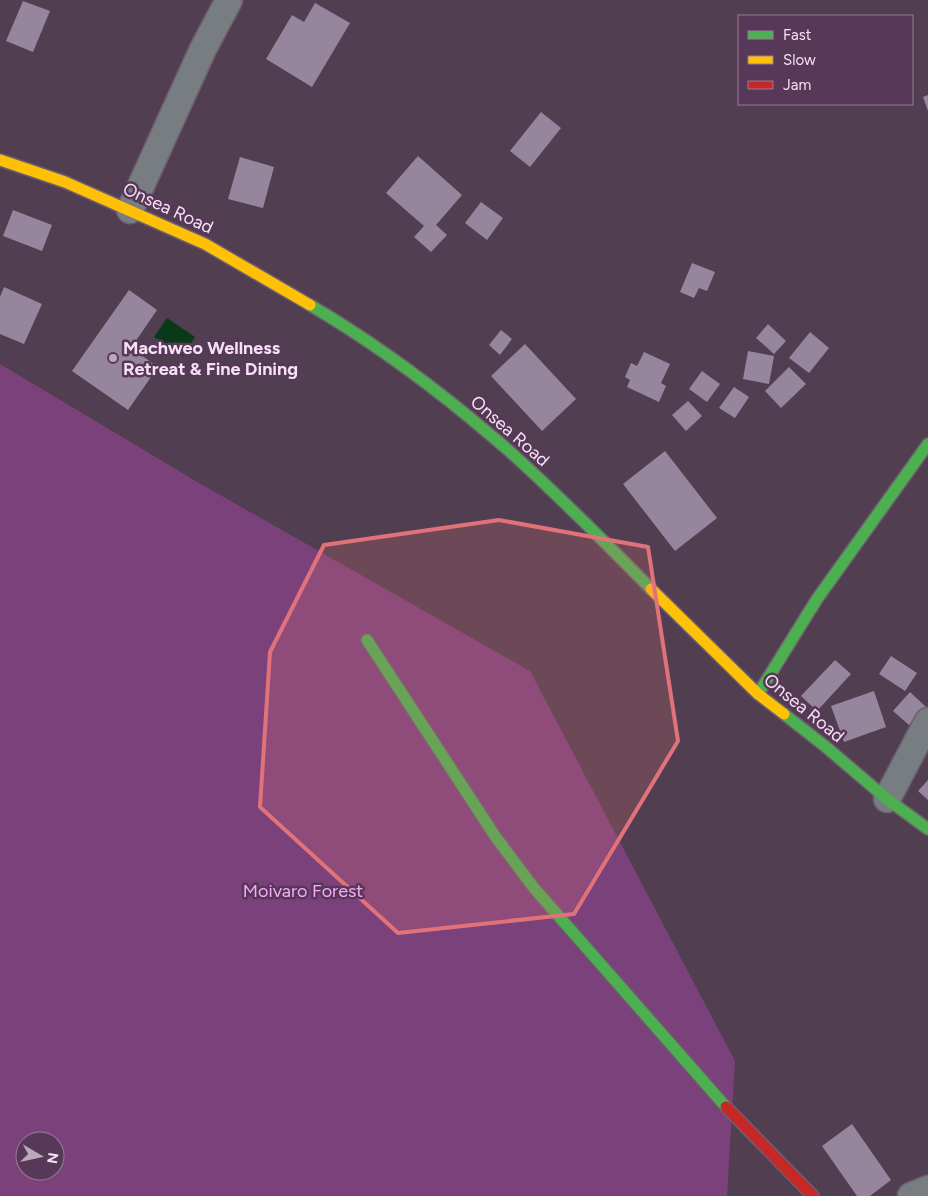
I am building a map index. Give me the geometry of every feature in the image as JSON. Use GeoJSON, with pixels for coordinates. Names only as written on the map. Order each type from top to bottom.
{"type":"FeatureCollection","features":[{"type":"Feature","properties":{"kind":"street"},"geometry":{"type":"LineString","coordinates":[[130,210],[203,49],[229,0]]}},
{"type":"Feature","properties":{"kind":"street","name":"Onsea Road"},"geometry":{"type":"LineString","coordinates":[[0,160],[65,182],[205,244],[337,321],[400,364],[448,400],[505,447],[569,506],[691,630],[758,694],[826,747],[887,799],[928,829]]}},
{"type":"Feature","properties":{"kind":"street"},"geometry":{"type":"LineString","coordinates":[[758,694],[817,599],[928,444]]}},
{"type":"Feature","properties":{"kind":"street"},"geometry":{"type":"LineString","coordinates":[[368,640],[495,836],[534,888],[724,1105],[813,1196]]}},
{"type":"Feature","properties":{"kind":"street"},"geometry":{"type":"LineString","coordinates":[[887,799],[928,721]]}},
{"type":"Feature","properties":{"kind":"street"},"geometry":{"type":"LineString","coordinates":[[911,1196],[928,1189]]}},
{"type":"Feature","properties":{"kind":"highlighted area"},"geometry":{"type":"Polygon","coordinates":[[[499,520],[648,547],[678,741],[574,914],[398,933],[260,807],[270,652],[324,545],[499,520]]]}},
{"type":"Feature","properties":{"kind":"green space","name":"Moivaro Forest"},"geometry":{"type":"Polygon","coordinates":[[[0,364],[199,483],[530,671],[735,1061],[727,1196],[0,1196],[0,364]]]}},
{"type":"Feature","properties":{"kind":"shaded area"},"geometry":{"type":"Polygon","coordinates":[[[167,318],[195,337],[183,356],[154,337],[167,318]]]}},
{"type":"Feature","properties":{"kind":"building"},"geometry":{"type":"Polygon","coordinates":[[[23,1],[50,11],[33,52],[6,41],[23,1]]]}},
{"type":"Feature","properties":{"kind":"building"},"geometry":{"type":"Polygon","coordinates":[[[315,3],[350,23],[312,87],[266,59],[292,15],[304,22],[315,3]]]}},
{"type":"Feature","properties":{"kind":"building"},"geometry":{"type":"Polygon","coordinates":[[[928,95],[928,111],[923,97],[928,95]]]}},
{"type":"Feature","properties":{"kind":"building"},"geometry":{"type":"Polygon","coordinates":[[[541,112],[561,128],[530,167],[510,151],[541,112]]]}},
{"type":"Feature","properties":{"kind":"building"},"geometry":{"type":"Polygon","coordinates":[[[418,156],[462,195],[436,225],[447,235],[431,252],[414,237],[424,226],[386,193],[418,156]]]}},
{"type":"Feature","properties":{"kind":"building"},"geometry":{"type":"Polygon","coordinates":[[[240,157],[274,167],[263,208],[228,199],[240,157]]]}},
{"type":"Feature","properties":{"kind":"building"},"geometry":{"type":"Polygon","coordinates":[[[481,202],[503,218],[487,240],[465,223],[481,202]]]}},
{"type":"Feature","properties":{"kind":"building"},"geometry":{"type":"Polygon","coordinates":[[[13,210],[52,225],[42,251],[3,236],[13,210]]]}},
{"type":"Feature","properties":{"kind":"building"},"geometry":{"type":"Polygon","coordinates":[[[692,263],[715,272],[707,291],[699,288],[694,298],[680,292],[692,263]]]}},
{"type":"Feature","properties":{"kind":"building"},"geometry":{"type":"Polygon","coordinates":[[[4,287],[42,304],[24,344],[0,334],[0,297],[4,287]]]}},
{"type":"Feature","properties":{"kind":"building","name":"Machweo Wellness Retreat & Fine Dining"},"geometry":{"type":"Polygon","coordinates":[[[129,290],[157,310],[131,348],[158,367],[128,410],[72,371],[129,290]]]}},
{"type":"Feature","properties":{"kind":"building"},"geometry":{"type":"Polygon","coordinates":[[[768,324],[786,341],[774,354],[756,338],[768,324]]]}},
{"type":"Feature","properties":{"kind":"building"},"geometry":{"type":"Polygon","coordinates":[[[501,330],[512,339],[500,355],[489,345],[501,330]]]}},
{"type":"Feature","properties":{"kind":"building"},"geometry":{"type":"Polygon","coordinates":[[[810,332],[829,348],[809,373],[789,358],[810,332]]]}},
{"type":"Feature","properties":{"kind":"building"},"geometry":{"type":"Polygon","coordinates":[[[525,344],[576,399],[542,431],[491,376],[525,344]]]}},
{"type":"Feature","properties":{"kind":"building"},"geometry":{"type":"Polygon","coordinates":[[[748,351],[774,356],[769,384],[743,379],[748,351]]]}},
{"type":"Feature","properties":{"kind":"building"},"geometry":{"type":"Polygon","coordinates":[[[644,352],[670,364],[661,383],[666,386],[659,402],[627,387],[630,380],[625,377],[631,363],[637,366],[644,352]]]}},
{"type":"Feature","properties":{"kind":"building"},"geometry":{"type":"Polygon","coordinates":[[[789,367],[806,384],[781,408],[765,391],[789,367]]]}},
{"type":"Feature","properties":{"kind":"building"},"geometry":{"type":"Polygon","coordinates":[[[702,371],[720,384],[707,402],[689,389],[702,371]]]}},
{"type":"Feature","properties":{"kind":"building"},"geometry":{"type":"Polygon","coordinates":[[[734,387],[749,397],[735,418],[719,408],[734,387]]]}},
{"type":"Feature","properties":{"kind":"building"},"geometry":{"type":"Polygon","coordinates":[[[688,401],[702,416],[686,431],[672,415],[688,401]]]}},
{"type":"Feature","properties":{"kind":"building"},"geometry":{"type":"Polygon","coordinates":[[[665,451],[717,518],[675,551],[623,484],[665,451]]]}},
{"type":"Feature","properties":{"kind":"building"},"geometry":{"type":"Polygon","coordinates":[[[891,656],[917,673],[905,691],[879,674],[891,656]]]}},
{"type":"Feature","properties":{"kind":"building"},"geometry":{"type":"Polygon","coordinates":[[[835,660],[851,674],[817,711],[801,696],[835,660]]]}},
{"type":"Feature","properties":{"kind":"building"},"geometry":{"type":"Polygon","coordinates":[[[874,691],[886,727],[844,742],[831,706],[874,691]]]}},
{"type":"Feature","properties":{"kind":"building"},"geometry":{"type":"Polygon","coordinates":[[[910,692],[926,707],[909,725],[893,711],[910,692]]]}},
{"type":"Feature","properties":{"kind":"building"},"geometry":{"type":"Polygon","coordinates":[[[928,780],[928,800],[918,791],[928,780]]]}},
{"type":"Feature","properties":{"kind":"building"},"geometry":{"type":"Polygon","coordinates":[[[852,1124],[891,1180],[870,1196],[857,1196],[822,1146],[852,1124]]]}},
{"type":"Feature","properties":{"kind":"traffic: fast"},"geometry":{"type":"LineString","coordinates":[[310,305],[392,358],[469,417],[544,483],[651,589]]}},
{"type":"Feature","properties":{"kind":"traffic: fast"},"geometry":{"type":"LineString","coordinates":[[758,694],[817,599],[928,444]]}},
{"type":"Feature","properties":{"kind":"traffic: fast"},"geometry":{"type":"LineString","coordinates":[[367,640],[495,836],[534,888],[726,1107]]}},
{"type":"Feature","properties":{"kind":"traffic: fast"},"geometry":{"type":"LineString","coordinates":[[784,714],[887,799],[928,829]]}},
{"type":"Feature","properties":{"kind":"traffic: slow"},"geometry":{"type":"LineString","coordinates":[[0,160],[65,182],[205,244],[310,305]]}},
{"type":"Feature","properties":{"kind":"traffic: slow"},"geometry":{"type":"LineString","coordinates":[[651,589],[758,694],[784,714]]}},
{"type":"Feature","properties":{"kind":"traffic: jam"},"geometry":{"type":"LineString","coordinates":[[726,1107],[813,1196]]}},
{"type":"Feature","properties":{"kind":"place","name":"Machweo Wellness Retreat & Fine Dining"},"geometry":{"type":"Point","coordinates":[113,358]}}]}
